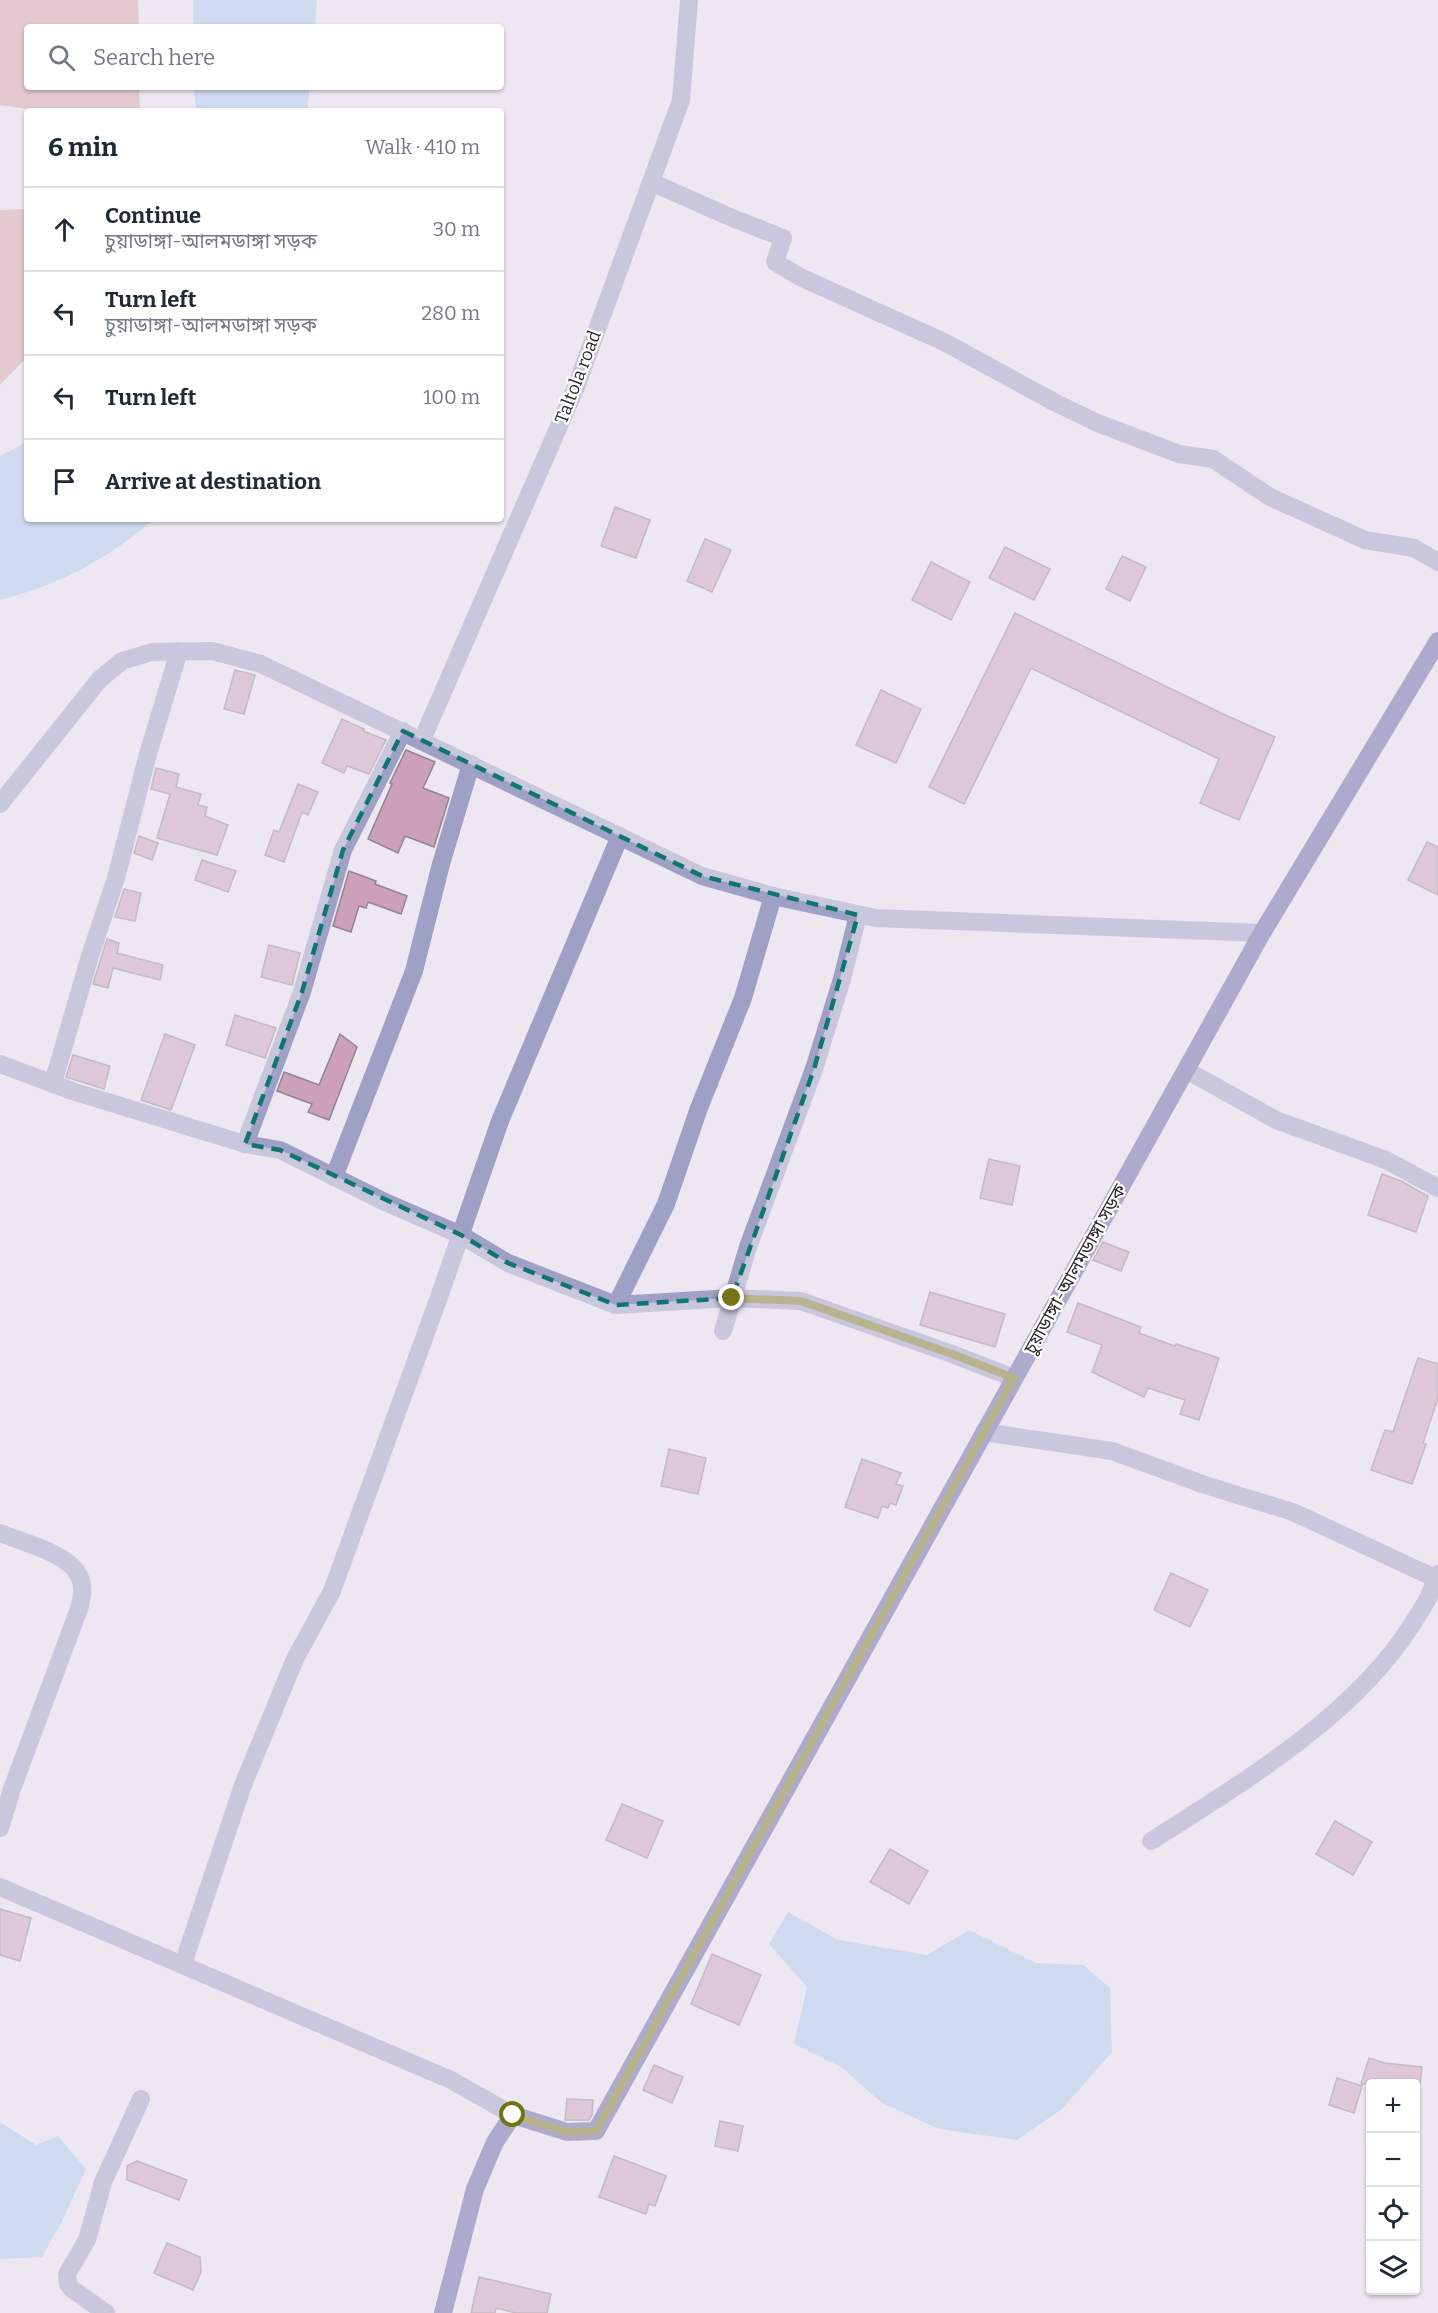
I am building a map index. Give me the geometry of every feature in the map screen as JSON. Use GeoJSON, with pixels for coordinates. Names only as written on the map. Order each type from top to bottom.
{"type":"FeatureCollection","features":[{"type":"Feature","properties":{"kind":"main road","name":"চুয়াডাঙ্গা-আলমডাঙ্গা সড়ক"},"geometry":{"type":"LineString","coordinates":[[513,2115],[567,2132],[596,2131],[1262,933],[1438,641]]}},
{"type":"Feature","properties":{"kind":"main road"},"geometry":{"type":"LineString","coordinates":[[443,2313],[475,2189],[495,2142],[513,2115]]}},
{"type":"Feature","properties":{"kind":"street","name":"Taltola road"},"geometry":{"type":"LineString","coordinates":[[422,740],[576,387],[681,100],[689,0]]}},
{"type":"Feature","properties":{"kind":"street"},"geometry":{"type":"LineString","coordinates":[[651,182],[730,218],[783,238],[775,262],[800,277],[944,342],[1095,422],[1179,453],[1213,459],[1270,497],[1365,540],[1414,548],[1438,562]]}},
{"type":"Feature","properties":{"kind":"street"},"geometry":{"type":"LineString","coordinates":[[53,1083],[90,956],[116,879],[148,754],[178,651]]}},
{"type":"Feature","properties":{"kind":"street"},"geometry":{"type":"LineString","coordinates":[[0,804],[99,680],[122,661],[152,652],[212,651],[261,664],[702,876],[773,896],[876,918],[1262,933]]}},
{"type":"Feature","properties":{"kind":"street"},"geometry":{"type":"LineString","coordinates":[[245,1144],[302,992],[343,850],[403,731]]}},
{"type":"Feature","properties":{"kind":"street"},"geometry":{"type":"LineString","coordinates":[[334,1177],[414,971],[441,864],[471,764]]}},
{"type":"Feature","properties":{"kind":"street"},"geometry":{"type":"LineString","coordinates":[[183,1964],[243,1785],[295,1659],[332,1591],[523,1064],[620,836]]}},
{"type":"Feature","properties":{"kind":"street"},"geometry":{"type":"LineString","coordinates":[[616,1305],[666,1204],[699,1108],[742,998],[773,896]]}},
{"type":"Feature","properties":{"kind":"street"},"geometry":{"type":"LineString","coordinates":[[723,1331],[747,1247],[814,1069],[842,979],[858,915]]}},
{"type":"Feature","properties":{"kind":"street"},"geometry":{"type":"LineString","coordinates":[[0,1064],[72,1091],[245,1144],[280,1150],[386,1202],[461,1234],[508,1263],[616,1305],[732,1298],[801,1301],[1014,1378]]}},
{"type":"Feature","properties":{"kind":"street"},"geometry":{"type":"LineString","coordinates":[[1186,1070],[1276,1120],[1386,1160],[1438,1188]]}},
{"type":"Feature","properties":{"kind":"street"},"geometry":{"type":"LineString","coordinates":[[984,1432],[1112,1451],[1205,1485],[1293,1512],[1437,1576],[1433,1592],[1403,1640],[1350,1700],[1252,1778],[1151,1841]]}},
{"type":"Feature","properties":{"kind":"street"},"geometry":{"type":"LineString","coordinates":[[0,1533],[66,1559],[80,1578],[82,1591],[80,1606],[0,1827]]}},
{"type":"Feature","properties":{"kind":"street"},"geometry":{"type":"LineString","coordinates":[[0,1887],[451,2080],[513,2115]]}},
{"type":"Feature","properties":{"kind":"street"},"geometry":{"type":"LineString","coordinates":[[106,2313],[72,2289],[68,2284],[67,2274],[87,2240],[100,2200],[103,2182],[141,2099]]}},
{"type":"Feature","properties":{"kind":"highlighted area"},"geometry":{"type":"Polygon","coordinates":[[[403,731],[702,876],[858,915],[814,1069],[732,1298],[616,1305],[508,1263],[461,1235],[280,1150],[245,1144],[302,992],[343,850],[403,731]]]}},
{"type":"Feature","properties":{"kind":"shaded area"},"geometry":{"type":"Polygon","coordinates":[[[0,0],[138,0],[139,24],[24,24],[24,90],[139,90],[140,108],[24,109],[0,105],[0,0]]]}},
{"type":"Feature","properties":{"kind":"shaded area"},"geometry":{"type":"Polygon","coordinates":[[[24,209],[24,360],[0,385],[0,210],[24,209]]]}},
{"type":"Feature","properties":{"kind":"water"},"geometry":{"type":"Polygon","coordinates":[[[193,0],[317,0],[315,24],[193,24],[193,0]]]}},
{"type":"Feature","properties":{"kind":"water"},"geometry":{"type":"Polygon","coordinates":[[[194,90],[310,90],[307,108],[196,108],[194,90]]]}},
{"type":"Feature","properties":{"kind":"water"},"geometry":{"type":"Polygon","coordinates":[[[24,444],[24,522],[150,522],[119,546],[82,569],[42,587],[0,600],[0,456],[24,444]]]}},
{"type":"Feature","properties":{"kind":"water"},"geometry":{"type":"Polygon","coordinates":[[[788,1912],[838,1940],[927,1955],[969,1930],[1036,1963],[1083,1965],[1110,1988],[1112,2052],[1062,2109],[1017,2140],[939,2129],[882,2103],[841,2067],[794,2044],[807,1987],[769,1944],[788,1912]]]}},
{"type":"Feature","properties":{"kind":"water"},"geometry":{"type":"Polygon","coordinates":[[[0,2122],[36,2145],[58,2136],[86,2169],[42,2257],[0,2259],[0,2122]]]}},
{"type":"Feature","properties":{"kind":"building"},"geometry":{"type":"Polygon","coordinates":[[[615,507],[650,520],[636,558],[601,546],[615,507]]]}},
{"type":"Feature","properties":{"kind":"building"},"geometry":{"type":"Polygon","coordinates":[[[705,539],[731,550],[712,592],[687,581],[705,539]]]}},
{"type":"Feature","properties":{"kind":"building"},"geometry":{"type":"Polygon","coordinates":[[[1005,547],[1050,569],[1034,600],[989,578],[1005,547]]]}},
{"type":"Feature","properties":{"kind":"building"},"geometry":{"type":"Polygon","coordinates":[[[1122,556],[1146,567],[1130,601],[1106,589],[1122,556]]]}},
{"type":"Feature","properties":{"kind":"building"},"geometry":{"type":"Polygon","coordinates":[[[931,562],[970,582],[951,620],[912,600],[931,562]]]}},
{"type":"Feature","properties":{"kind":"building"},"geometry":{"type":"Polygon","coordinates":[[[1015,613],[1275,737],[1239,820],[1200,803],[1219,759],[1031,668],[964,804],[929,787],[1015,613]]]}},
{"type":"Feature","properties":{"kind":"building"},"geometry":{"type":"Polygon","coordinates":[[[235,670],[255,675],[244,714],[224,709],[235,670]]]}},
{"type":"Feature","properties":{"kind":"building"},"geometry":{"type":"Polygon","coordinates":[[[881,690],[921,709],[896,763],[856,745],[881,690]]]}},
{"type":"Feature","properties":{"kind":"building"},"geometry":{"type":"Polygon","coordinates":[[[342,719],[386,740],[369,774],[347,766],[344,773],[322,763],[342,719]]]}},
{"type":"Feature","properties":{"kind":"building"},"geometry":{"type":"Polygon","coordinates":[[[406,750],[435,762],[423,788],[449,798],[434,847],[405,836],[398,853],[368,839],[406,750]]]}},
{"type":"Feature","properties":{"kind":"building"},"geometry":{"type":"Polygon","coordinates":[[[156,768],[179,774],[176,787],[201,794],[198,805],[207,807],[205,816],[228,825],[217,855],[157,838],[170,794],[151,789],[156,768]]]}},
{"type":"Feature","properties":{"kind":"building"},"geometry":{"type":"Polygon","coordinates":[[[298,784],[318,792],[308,815],[302,812],[284,862],[265,855],[274,830],[279,832],[298,784]]]}},
{"type":"Feature","properties":{"kind":"building"},"geometry":{"type":"Polygon","coordinates":[[[139,836],[158,843],[152,860],[134,853],[139,836]]]}},
{"type":"Feature","properties":{"kind":"building"},"geometry":{"type":"Polygon","coordinates":[[[1427,842],[1438,847],[1438,895],[1408,880],[1427,842]]]}},
{"type":"Feature","properties":{"kind":"building"},"geometry":{"type":"Polygon","coordinates":[[[202,860],[236,871],[228,892],[195,880],[202,860]]]}},
{"type":"Feature","properties":{"kind":"building"},"geometry":{"type":"Polygon","coordinates":[[[349,871],[407,896],[401,914],[368,902],[366,908],[359,906],[351,932],[333,926],[349,871]]]}},
{"type":"Feature","properties":{"kind":"building"},"geometry":{"type":"Polygon","coordinates":[[[124,889],[141,893],[135,921],[115,917],[124,889]]]}},
{"type":"Feature","properties":{"kind":"building"},"geometry":{"type":"Polygon","coordinates":[[[107,939],[119,943],[117,953],[163,965],[160,980],[113,968],[108,988],[93,984],[107,939]]]}},
{"type":"Feature","properties":{"kind":"building"},"geometry":{"type":"Polygon","coordinates":[[[269,945],[300,953],[292,985],[261,977],[269,945]]]}},
{"type":"Feature","properties":{"kind":"building"},"geometry":{"type":"Polygon","coordinates":[[[235,1015],[276,1028],[265,1058],[226,1045],[235,1015]]]}},
{"type":"Feature","properties":{"kind":"building"},"geometry":{"type":"Polygon","coordinates":[[[165,1034],[195,1045],[171,1110],[141,1100],[165,1034]]]}},
{"type":"Feature","properties":{"kind":"building"},"geometry":{"type":"Polygon","coordinates":[[[340,1034],[357,1047],[329,1120],[308,1112],[312,1104],[277,1091],[284,1072],[319,1085],[340,1034]]]}},
{"type":"Feature","properties":{"kind":"building"},"geometry":{"type":"Polygon","coordinates":[[[73,1055],[110,1066],[104,1089],[66,1077],[73,1055]]]}},
{"type":"Feature","properties":{"kind":"building"},"geometry":{"type":"Polygon","coordinates":[[[989,1159],[1020,1166],[1012,1205],[980,1198],[989,1159]]]}},
{"type":"Feature","properties":{"kind":"building"},"geometry":{"type":"Polygon","coordinates":[[[1382,1174],[1401,1181],[1428,1196],[1416,1232],[1368,1215],[1382,1174]]]}},
{"type":"Feature","properties":{"kind":"building"},"geometry":{"type":"Polygon","coordinates":[[[1103,1242],[1129,1252],[1121,1271],[1093,1260],[1103,1242]]]}},
{"type":"Feature","properties":{"kind":"building"},"geometry":{"type":"Polygon","coordinates":[[[930,1292],[1005,1314],[995,1347],[920,1325],[930,1292]]]}},
{"type":"Feature","properties":{"kind":"building"},"geometry":{"type":"Polygon","coordinates":[[[1078,1303],[1141,1327],[1139,1333],[1219,1358],[1199,1420],[1180,1414],[1185,1400],[1148,1388],[1144,1397],[1092,1372],[1102,1345],[1067,1332],[1078,1303]]]}},
{"type":"Feature","properties":{"kind":"building"},"geometry":{"type":"Polygon","coordinates":[[[1418,1358],[1438,1364],[1438,1398],[1423,1443],[1426,1444],[1412,1484],[1371,1470],[1385,1430],[1393,1432],[1418,1358]]]}},
{"type":"Feature","properties":{"kind":"building"},"geometry":{"type":"Polygon","coordinates":[[[669,1449],[706,1458],[698,1494],[661,1486],[669,1449]]]}},
{"type":"Feature","properties":{"kind":"building"},"geometry":{"type":"Polygon","coordinates":[[[862,1459],[901,1473],[896,1484],[903,1486],[896,1505],[890,1503],[888,1508],[882,1506],[878,1518],[845,1507],[862,1459]]]}},
{"type":"Feature","properties":{"kind":"building"},"geometry":{"type":"Polygon","coordinates":[[[1171,1573],[1208,1590],[1190,1627],[1154,1610],[1171,1573]]]}},
{"type":"Feature","properties":{"kind":"building"},"geometry":{"type":"Polygon","coordinates":[[[622,1804],[663,1821],[647,1858],[606,1840],[622,1804]]]}},
{"type":"Feature","properties":{"kind":"building"},"geometry":{"type":"Polygon","coordinates":[[[1335,1821],[1372,1842],[1353,1875],[1316,1854],[1335,1821]]]}},
{"type":"Feature","properties":{"kind":"building"},"geometry":{"type":"Polygon","coordinates":[[[890,1849],[928,1871],[909,1904],[870,1882],[890,1849]]]}},
{"type":"Feature","properties":{"kind":"building"},"geometry":{"type":"Polygon","coordinates":[[[0,1909],[31,1918],[20,1961],[0,1955],[0,1909]]]}},
{"type":"Feature","properties":{"kind":"building"},"geometry":{"type":"Polygon","coordinates":[[[712,1954],[761,1975],[739,2025],[691,2004],[712,1954]]]}},
{"type":"Feature","properties":{"kind":"building"},"geometry":{"type":"Polygon","coordinates":[[[1369,2058],[1384,2063],[1422,2067],[1420,2084],[1420,2079],[1366,2079],[1366,2084],[1361,2084],[1369,2058]]]}},
{"type":"Feature","properties":{"kind":"building"},"geometry":{"type":"Polygon","coordinates":[[[654,2065],[683,2077],[672,2103],[643,2090],[654,2065]]]}},
{"type":"Feature","properties":{"kind":"building"},"geometry":{"type":"Polygon","coordinates":[[[1337,2078],[1362,2086],[1354,2113],[1329,2105],[1337,2078]]]}},
{"type":"Feature","properties":{"kind":"building"},"geometry":{"type":"Polygon","coordinates":[[[567,2099],[593,2100],[592,2115],[589,2120],[565,2120],[567,2099]]]}},
{"type":"Feature","properties":{"kind":"building"},"geometry":{"type":"Polygon","coordinates":[[[720,2121],[743,2126],[738,2151],[715,2146],[720,2121]]]}},
{"type":"Feature","properties":{"kind":"building"},"geometry":{"type":"Polygon","coordinates":[[[614,2156],[666,2176],[655,2206],[649,2204],[646,2214],[599,2197],[614,2156]]]}},
{"type":"Feature","properties":{"kind":"building"},"geometry":{"type":"Polygon","coordinates":[[[137,2161],[187,2180],[179,2200],[127,2180],[127,2166],[137,2161]]]}},
{"type":"Feature","properties":{"kind":"building"},"geometry":{"type":"Polygon","coordinates":[[[167,2243],[200,2257],[201,2272],[193,2290],[154,2273],[167,2243]]]}},
{"type":"Feature","properties":{"kind":"building"},"geometry":{"type":"Polygon","coordinates":[[[479,2277],[551,2294],[547,2313],[516,2313],[496,2308],[495,2313],[471,2313],[479,2277]]]}},
{"type":"Feature","properties":{"kind":"route"},"geometry":{"type":"LineString","coordinates":[[513,2115],[567,2132],[596,2131],[1014,1378],[801,1301],[732,1298]]}}]}
